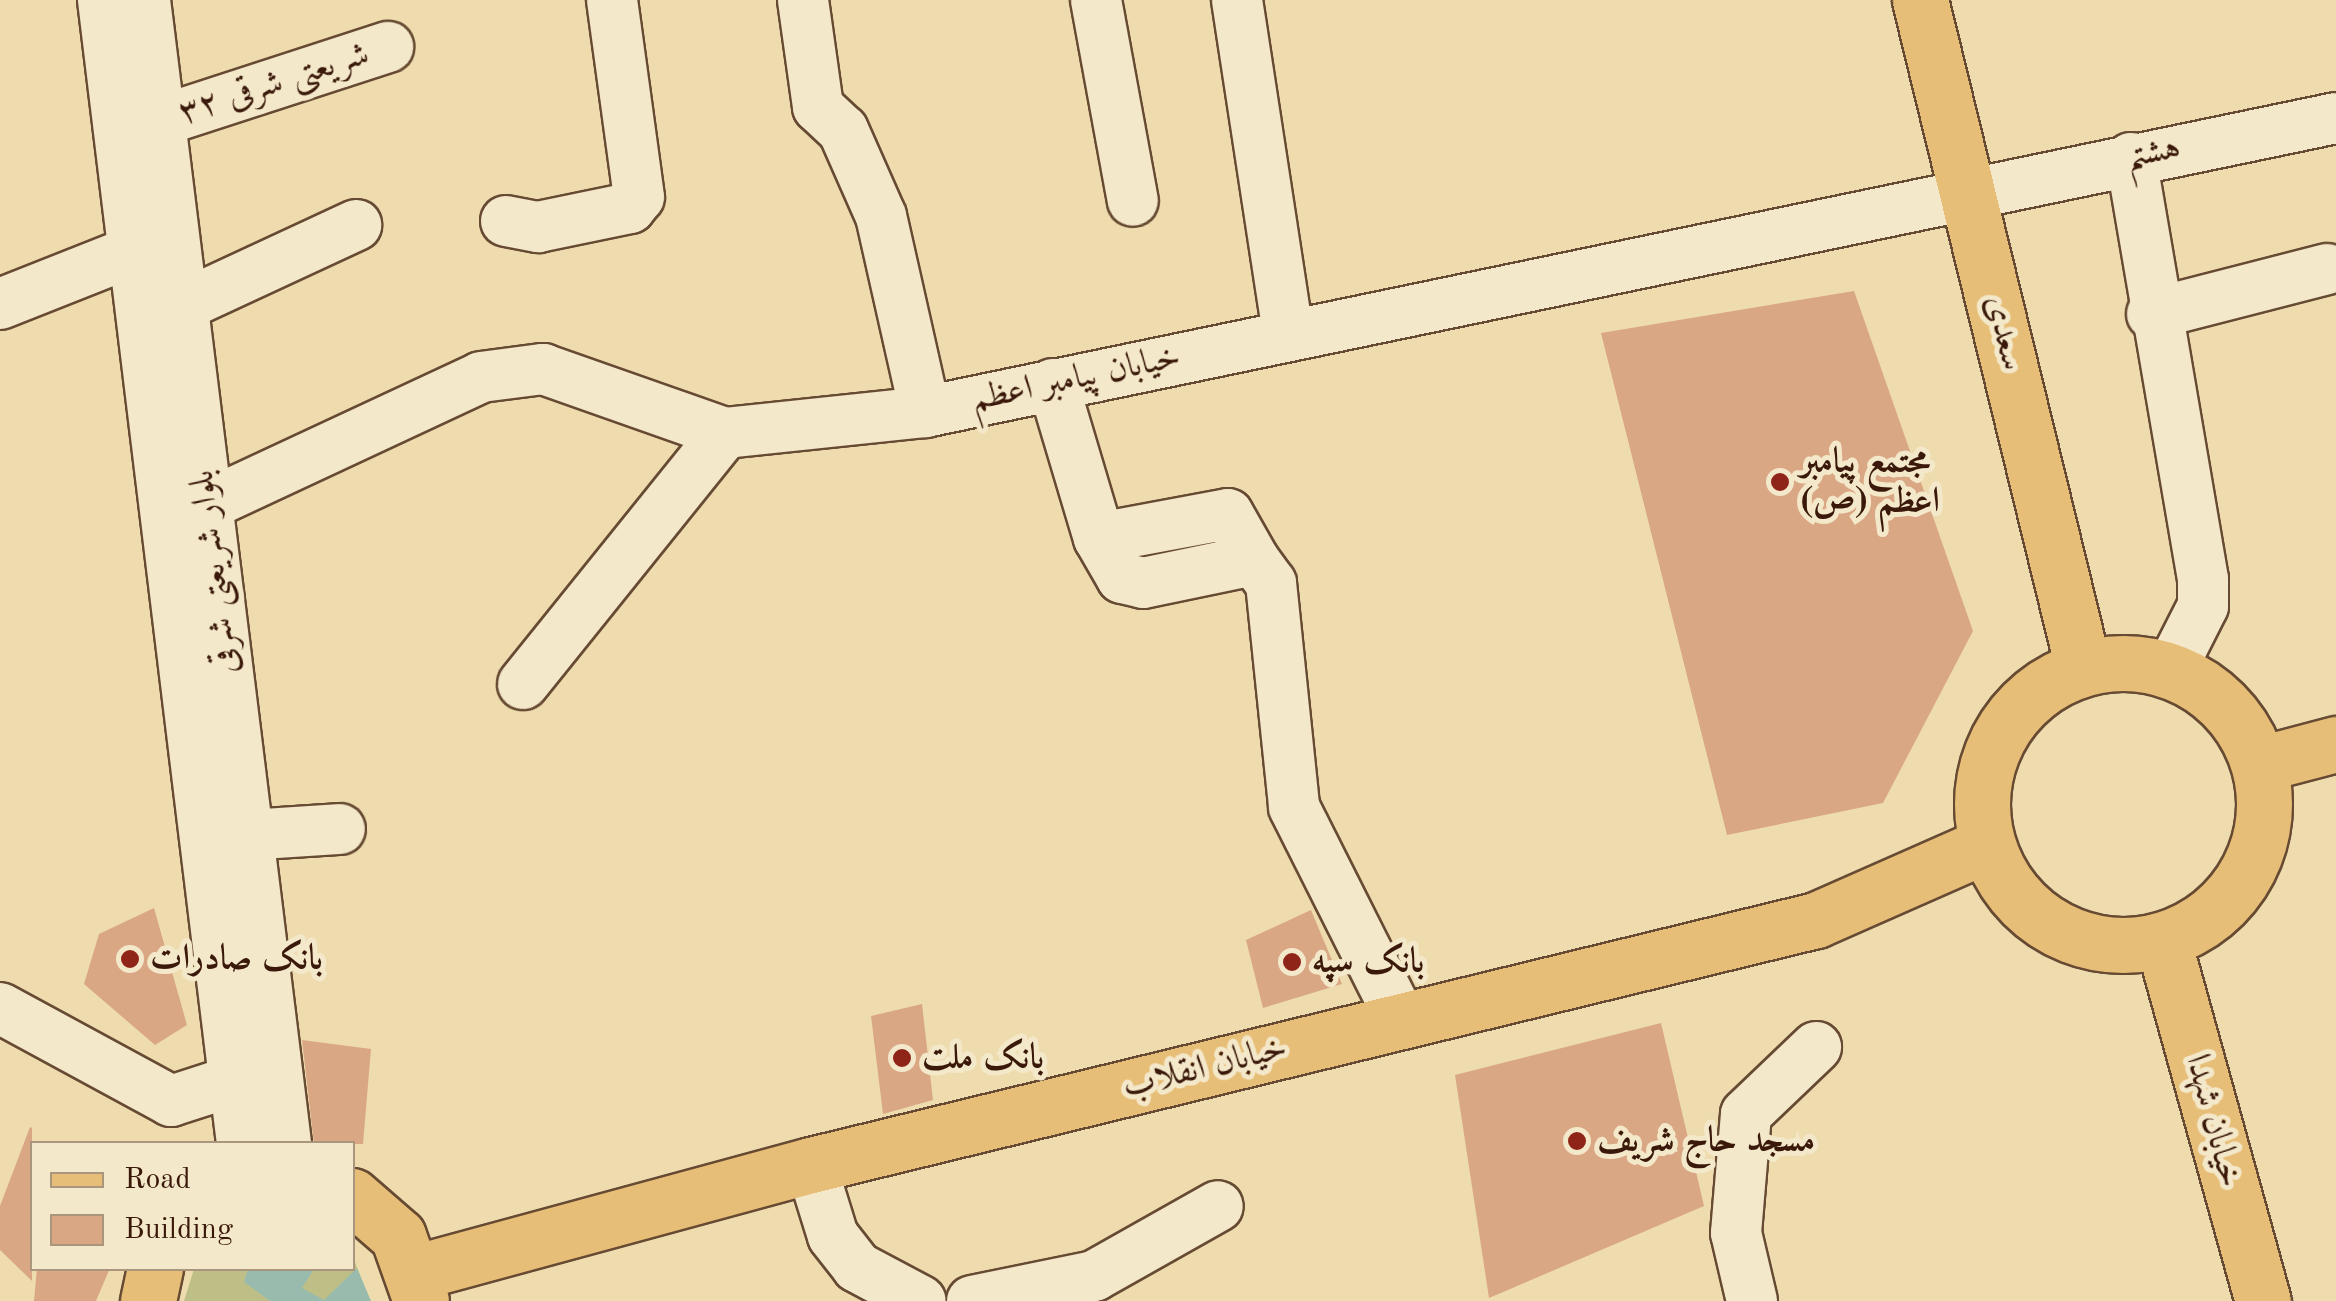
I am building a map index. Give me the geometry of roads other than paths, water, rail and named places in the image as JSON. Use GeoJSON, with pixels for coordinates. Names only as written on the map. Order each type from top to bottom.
{"type":"FeatureCollection","features":[{"type":"Feature","properties":{"kind":"main road","name":"سعدی"},"geometry":{"type":"LineString","coordinates":[[1920,0],[1970,188],[2083,667]]}},
{"type":"Feature","properties":{"kind":"main road"},"geometry":{"type":"LineString","coordinates":[[2083,667],[2171,669],[2230,712],[2260,764],[2266,808],[2236,891],[2164,941],[2119,947],[2075,939],[2006,886],[1986,845],[1989,757],[2010,717],[2083,667]]}},
{"type":"Feature","properties":{"kind":"main road"},"geometry":{"type":"LineString","coordinates":[[2260,764],[2336,744]]}},
{"type":"Feature","properties":{"kind":"main road","name":"خیابان انقلاب"},"geometry":{"type":"LineString","coordinates":[[419,1286],[811,1166],[1816,920],[1986,845]]}},
{"type":"Feature","properties":{"kind":"main road","name":"خیابان شهدا"},"geometry":{"type":"LineString","coordinates":[[2164,941],[2263,1301]]}},
{"type":"Feature","properties":{"kind":"main road"},"geometry":{"type":"LineString","coordinates":[[355,1199],[398,1236],[419,1286]]}},
{"type":"Feature","properties":{"kind":"main road"},"geometry":{"type":"LineString","coordinates":[[148,1301],[154,1271]]}},
{"type":"Feature","properties":{"kind":"street","name":"بلوار شریعتی شرقی"},"geometry":{"type":"LineString","coordinates":[[103,0],[242,1141]]}},
{"type":"Feature","properties":{"kind":"street","name":"بلوار شریعتی شرقی"},"geometry":{"type":"LineString","coordinates":[[145,0],[286,1141]]}},
{"type":"Feature","properties":{"kind":"street"},"geometry":{"type":"LineString","coordinates":[[506,221],[538,227],[630,208],[640,197],[612,0]]}},
{"type":"Feature","properties":{"kind":"street"},"geometry":{"type":"LineString","coordinates":[[803,0],[818,107],[843,130],[881,216],[925,412]]}},
{"type":"Feature","properties":{"kind":"street"},"geometry":{"type":"LineString","coordinates":[[1096,0],[1133,201]]}},
{"type":"Feature","properties":{"kind":"street"},"geometry":{"type":"LineString","coordinates":[[1237,0],[1288,334]]}},
{"type":"Feature","properties":{"kind":"street","name":"شریعتی شرقی ۳۲"},"geometry":{"type":"LineString","coordinates":[[160,121],[388,46]]}},
{"type":"Feature","properties":{"kind":"street","name":"هشتم"},"geometry":{"type":"LineString","coordinates":[[1970,188],[2336,118]]}},
{"type":"Feature","properties":{"kind":"street"},"geometry":{"type":"LineString","coordinates":[[2131,158],[2152,314],[2203,579],[2203,606],[2171,669]]}},
{"type":"Feature","properties":{"kind":"street","name":"خیابان پیامبر اعظم"},"geometry":{"type":"LineString","coordinates":[[207,505],[481,376],[543,370],[725,432],[925,412],[1970,188]]}},
{"type":"Feature","properties":{"kind":"street"},"geometry":{"type":"LineString","coordinates":[[184,304],[356,224]]}},
{"type":"Feature","properties":{"kind":"street"},"geometry":{"type":"LineString","coordinates":[[0,304],[134,251]]}},
{"type":"Feature","properties":{"kind":"street"},"geometry":{"type":"LineString","coordinates":[[2152,314],[2326,269]]}},
{"type":"Feature","properties":{"kind":"street"},"geometry":{"type":"LineString","coordinates":[[1053,384],[1099,538],[1228,514],[1262,572],[1294,808],[1401,1020]]}},
{"type":"Feature","properties":{"kind":"street"},"geometry":{"type":"LineString","coordinates":[[522,684],[725,432]]}},
{"type":"Feature","properties":{"kind":"street"},"geometry":{"type":"LineString","coordinates":[[247,834],[340,828]]}},
{"type":"Feature","properties":{"kind":"street"},"geometry":{"type":"LineString","coordinates":[[0,1008],[171,1100],[236,1080]]}},
{"type":"Feature","properties":{"kind":"street"},"geometry":{"type":"LineString","coordinates":[[1752,1301],[1736,1233],[1746,1114],[1816,1047]]}},
{"type":"Feature","properties":{"kind":"street"},"geometry":{"type":"LineString","coordinates":[[811,1166],[834,1236],[857,1267],[920,1301]]}},
{"type":"Feature","properties":{"kind":"street"},"geometry":{"type":"LineString","coordinates":[[972,1301],[1094,1276],[1218,1206]]}},
{"type":"Feature","properties":{"kind":"place","name":"مجتمع پیامبر اعظم (ص)"},"geometry":{"type":"Point","coordinates":[1780,482]}},
{"type":"Feature","properties":{"kind":"place","name":"بانک صادرات"},"geometry":{"type":"Point","coordinates":[130,959]}},
{"type":"Feature","properties":{"kind":"place","name":"بانک سپه"},"geometry":{"type":"Point","coordinates":[1292,962]}},
{"type":"Feature","properties":{"kind":"place","name":"بانک ملت"},"geometry":{"type":"Point","coordinates":[902,1058]}},
{"type":"Feature","properties":{"kind":"place","name":"مسجد حاج شریف"},"geometry":{"type":"Point","coordinates":[1577,1141]}}]}
